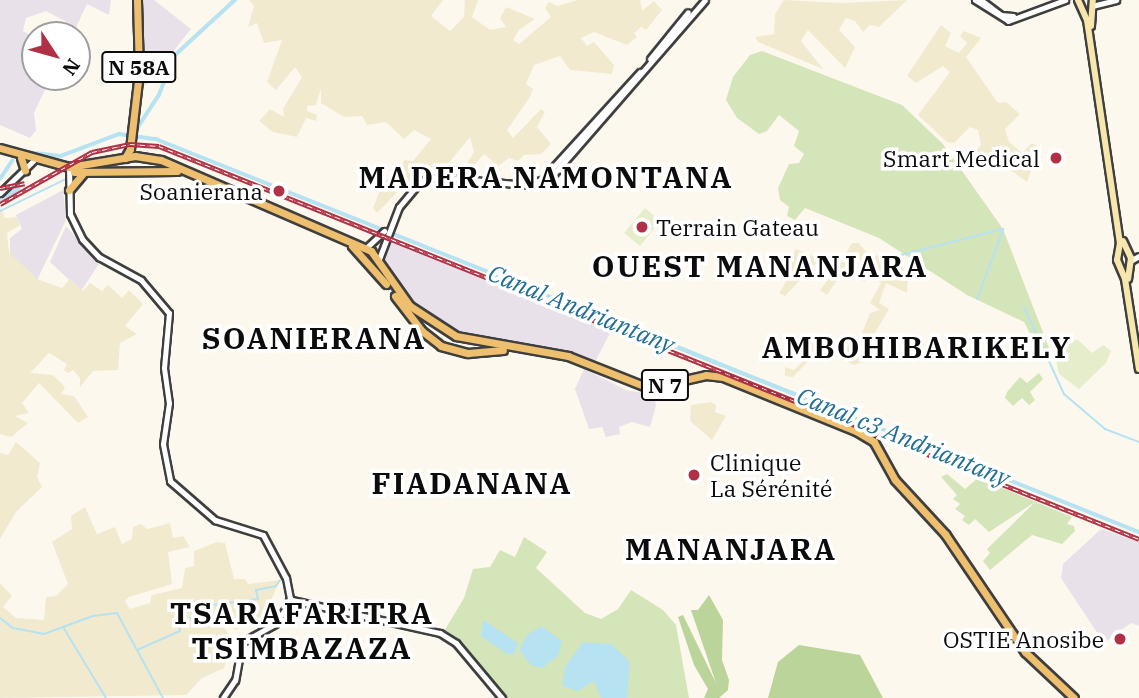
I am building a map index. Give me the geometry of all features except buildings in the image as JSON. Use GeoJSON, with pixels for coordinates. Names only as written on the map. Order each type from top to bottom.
{"type":"FeatureCollection","features":[{"type":"Feature","properties":{"kind":"main road","name":"N 58A"},"geometry":{"type":"LineString","coordinates":[[132,145],[140,50],[137,0]]}},
{"type":"Feature","properties":{"kind":"main road"},"geometry":{"type":"LineString","coordinates":[[1139,351],[1130,259],[1119,217],[1091,15],[1094,4],[1078,3],[1139,369]]}},
{"type":"Feature","properties":{"kind":"main road","name":"N 7"},"geometry":{"type":"LineString","coordinates":[[69,169],[121,158],[132,145],[367,256]]}},
{"type":"Feature","properties":{"kind":"main road"},"geometry":{"type":"LineString","coordinates":[[132,145],[138,166],[133,172]]}},
{"type":"Feature","properties":{"kind":"main road","name":"N 7"},"geometry":{"type":"LineString","coordinates":[[0,149],[21,158],[84,172],[177,170],[343,241],[367,256],[422,331],[439,344],[459,352],[500,349],[566,361],[651,392],[704,379],[725,381],[864,439],[876,451],[887,475],[943,537],[1019,649],[1072,698]]}},
{"type":"Feature","properties":{"kind":"main road","name":"N 7"},"geometry":{"type":"LineString","coordinates":[[0,149],[33,161]]}},
{"type":"Feature","properties":{"kind":"main road"},"geometry":{"type":"LineString","coordinates":[[21,158],[25,170]]}},
{"type":"Feature","properties":{"kind":"main road"},"geometry":{"type":"LineString","coordinates":[[117,171],[121,158]]}},
{"type":"Feature","properties":{"kind":"main road"},"geometry":{"type":"LineString","coordinates":[[69,190],[84,172]]}},
{"type":"Feature","properties":{"kind":"main road"},"geometry":{"type":"LineString","coordinates":[[1119,254],[1130,259]]}},
{"type":"Feature","properties":{"kind":"main road"},"geometry":{"type":"LineString","coordinates":[[367,256],[379,259]]}},
{"type":"Feature","properties":{"kind":"main road"},"geometry":{"type":"LineString","coordinates":[[367,256],[379,259]]}},
{"type":"Feature","properties":{"kind":"main road","name":"N 7"},"geometry":{"type":"LineString","coordinates":[[379,259],[410,306],[446,332],[461,338],[568,356],[649,387],[706,375],[723,377],[870,439],[895,480],[945,534],[1026,652],[1072,698]]}},
{"type":"Feature","properties":{"kind":"main road"},"geometry":{"type":"LineString","coordinates":[[1121,266],[1130,259]]}},
{"type":"Feature","properties":{"kind":"main road"},"geometry":{"type":"LineString","coordinates":[[439,344],[438,335],[446,332]]}},
{"type":"Feature","properties":{"kind":"main road"},"geometry":{"type":"LineString","coordinates":[[459,352],[465,345],[461,338]]}},
{"type":"Feature","properties":{"kind":"street"},"geometry":{"type":"LineString","coordinates":[[390,224],[408,187],[429,175],[521,181],[549,173],[700,0]]}},
{"type":"Feature","properties":{"kind":"street"},"geometry":{"type":"LineString","coordinates":[[367,256],[385,233],[410,190],[429,178],[526,184],[552,176],[705,0]]}},
{"type":"Feature","properties":{"kind":"street"},"geometry":{"type":"LineString","coordinates":[[975,0],[1008,21],[1065,0]]}},
{"type":"Feature","properties":{"kind":"street"},"geometry":{"type":"LineString","coordinates":[[981,0],[1008,17],[1055,0]]}},
{"type":"Feature","properties":{"kind":"street"},"geometry":{"type":"LineString","coordinates":[[1094,4],[1116,0]]}},
{"type":"Feature","properties":{"kind":"street"},"geometry":{"type":"LineString","coordinates":[[0,193],[33,161]]}},
{"type":"Feature","properties":{"kind":"street"},"geometry":{"type":"LineString","coordinates":[[69,169],[71,217],[85,242],[99,257],[141,280],[169,313],[164,368],[169,403],[163,444],[172,484],[215,520],[263,535],[281,565],[290,600],[275,624],[242,642],[235,680],[223,698]]}},
{"type":"Feature","properties":{"kind":"street"},"geometry":{"type":"LineString","coordinates":[[379,259],[385,233]]}},
{"type":"Feature","properties":{"kind":"street"},"geometry":{"type":"LineString","coordinates":[[1130,259],[1139,254]]}},
{"type":"Feature","properties":{"kind":"street"},"geometry":{"type":"LineString","coordinates":[[290,600],[440,633],[456,643],[502,698]]}},
{"type":"Feature","properties":{"kind":"shaded area"},"geometry":{"type":"Polygon","coordinates":[[[0,0],[111,0],[109,15],[87,4],[79,21],[65,21],[46,11],[21,21],[21,91],[44,91],[34,113],[36,130],[30,138],[0,125],[0,0]]]}},
{"type":"Feature","properties":{"kind":"shaded area"},"geometry":{"type":"Polygon","coordinates":[[[140,0],[154,0],[191,29],[146,85],[139,83],[140,0]]]}},
{"type":"Feature","properties":{"kind":"shaded area"},"geometry":{"type":"Polygon","coordinates":[[[249,0],[443,0],[431,16],[450,31],[464,17],[465,0],[478,0],[472,17],[490,30],[506,27],[500,18],[506,7],[535,19],[519,30],[513,40],[519,44],[551,17],[545,8],[549,2],[557,6],[578,0],[640,0],[642,11],[654,1],[662,10],[646,30],[641,27],[634,33],[637,37],[627,45],[594,32],[581,38],[587,46],[594,42],[614,65],[612,74],[570,70],[560,56],[534,65],[526,84],[533,89],[530,97],[507,130],[513,138],[541,109],[545,112],[537,127],[551,144],[541,154],[524,155],[518,161],[509,158],[498,166],[484,154],[472,167],[467,163],[474,152],[470,137],[442,171],[424,172],[407,182],[377,213],[373,208],[382,185],[405,160],[413,161],[431,139],[414,130],[404,139],[386,122],[367,125],[362,116],[344,117],[321,103],[321,88],[316,105],[307,106],[307,111],[317,115],[316,121],[306,118],[297,137],[273,132],[259,121],[270,109],[284,117],[283,109],[302,77],[295,67],[276,90],[267,82],[282,40],[264,43],[257,23],[248,27],[254,6],[249,0]]]}},
{"type":"Feature","properties":{"kind":"shaded area"},"geometry":{"type":"Polygon","coordinates":[[[784,0],[841,3],[907,0],[879,27],[870,25],[863,32],[855,21],[846,18],[839,30],[855,47],[845,68],[808,30],[801,41],[823,69],[758,42],[755,37],[774,34],[775,14],[784,0]]]}},
{"type":"Feature","properties":{"kind":"shaded area"},"geometry":{"type":"Polygon","coordinates":[[[941,25],[951,33],[945,46],[959,53],[967,43],[960,36],[964,31],[981,38],[966,57],[998,103],[1006,102],[1020,114],[1005,129],[1009,142],[1022,153],[1032,143],[1038,147],[1023,163],[1031,171],[1027,182],[990,155],[982,155],[969,171],[963,165],[981,145],[978,130],[970,127],[954,143],[947,142],[918,115],[950,72],[943,66],[916,83],[907,76],[941,25]]]}},
{"type":"Feature","properties":{"kind":"shaded area"},"geometry":{"type":"Polygon","coordinates":[[[63,190],[66,220],[37,280],[10,255],[10,238],[22,229],[16,215],[63,190]]]}},
{"type":"Feature","properties":{"kind":"shaded area"},"geometry":{"type":"Polygon","coordinates":[[[0,205],[5,218],[17,217],[20,225],[7,233],[9,252],[37,279],[62,288],[70,279],[83,291],[90,283],[102,291],[108,285],[122,298],[129,290],[143,304],[125,326],[137,334],[120,343],[118,370],[93,371],[80,387],[80,378],[73,370],[68,373],[64,370],[67,364],[49,353],[30,373],[53,375],[65,387],[61,394],[74,396],[88,417],[78,423],[39,383],[22,403],[29,413],[15,416],[28,423],[11,437],[0,434],[0,205]]]}},
{"type":"Feature","properties":{"kind":"shaded area"},"geometry":{"type":"Polygon","coordinates":[[[66,226],[99,264],[81,291],[50,262],[66,226]]]}},
{"type":"Feature","properties":{"kind":"shaded area"},"geometry":{"type":"Polygon","coordinates":[[[389,241],[611,331],[595,362],[453,332],[415,309],[384,268],[382,257],[389,241]]]}},
{"type":"Feature","properties":{"kind":"shaded area"},"geometry":{"type":"Polygon","coordinates":[[[852,243],[859,243],[871,258],[878,255],[902,267],[908,276],[907,293],[886,283],[879,303],[889,309],[869,343],[869,360],[854,365],[826,351],[816,353],[793,377],[785,376],[785,367],[794,370],[803,361],[806,354],[798,349],[813,336],[856,349],[870,313],[880,310],[870,303],[881,283],[872,276],[864,282],[855,279],[866,264],[853,256],[827,295],[820,290],[833,273],[818,261],[785,296],[779,293],[791,274],[783,270],[796,249],[838,267],[852,243]]]}},
{"type":"Feature","properties":{"kind":"shaded area"},"geometry":{"type":"Polygon","coordinates":[[[584,369],[626,390],[654,395],[656,406],[650,427],[632,422],[619,427],[620,434],[606,437],[602,427],[589,429],[575,389],[584,369]]]}},
{"type":"Feature","properties":{"kind":"shaded area"},"geometry":{"type":"Polygon","coordinates":[[[711,402],[716,405],[715,412],[726,416],[712,440],[690,421],[691,405],[711,402]]]}},
{"type":"Feature","properties":{"kind":"shaded area"},"geometry":{"type":"Polygon","coordinates":[[[16,442],[40,463],[37,477],[42,487],[16,512],[0,539],[0,453],[8,455],[16,442]]]}},
{"type":"Feature","properties":{"kind":"shaded area"},"geometry":{"type":"Polygon","coordinates":[[[85,507],[97,534],[115,527],[122,544],[132,539],[133,527],[141,524],[147,529],[170,523],[173,538],[183,536],[190,547],[168,552],[172,584],[129,597],[125,601],[130,609],[150,603],[152,595],[182,588],[185,568],[194,566],[194,551],[217,542],[225,543],[234,579],[245,579],[248,584],[280,580],[263,618],[235,630],[230,624],[224,627],[229,635],[223,646],[229,652],[224,668],[202,678],[186,695],[0,698],[0,583],[12,596],[3,607],[16,618],[44,620],[46,597],[56,596],[68,584],[52,542],[72,529],[71,516],[85,507]]]}},
{"type":"Feature","properties":{"kind":"shaded area"},"geometry":{"type":"Polygon","coordinates":[[[1101,529],[1139,542],[1139,626],[1131,623],[1104,643],[1061,578],[1063,564],[1101,529]]]}},
{"type":"Feature","properties":{"kind":"green space"},"geometry":{"type":"Polygon","coordinates":[[[762,51],[902,105],[943,144],[1003,229],[1049,348],[1042,356],[1024,322],[967,295],[879,238],[805,208],[795,220],[787,216],[789,207],[780,200],[778,188],[789,164],[799,163],[804,154],[794,146],[799,131],[779,115],[767,131],[759,134],[737,118],[726,100],[733,77],[750,55],[762,51]]]}},
{"type":"Feature","properties":{"kind":"green space","name":"Terrain Gateau"},"geometry":{"type":"Polygon","coordinates":[[[645,208],[660,221],[640,246],[624,233],[645,208]]]}},
{"type":"Feature","properties":{"kind":"green space"},"geometry":{"type":"Polygon","coordinates":[[[1077,339],[1092,353],[1103,345],[1111,351],[1106,363],[1079,389],[1059,374],[1055,354],[1077,339]]]}},
{"type":"Feature","properties":{"kind":"green space"},"geometry":{"type":"Polygon","coordinates":[[[1039,373],[1043,379],[1030,392],[1035,400],[1029,405],[1022,398],[1013,406],[1005,398],[1020,377],[1027,383],[1039,373]]]}},
{"type":"Feature","properties":{"kind":"green space"},"geometry":{"type":"Polygon","coordinates":[[[947,474],[965,489],[978,478],[1072,517],[1067,524],[1074,526],[1075,531],[1062,544],[1032,535],[990,570],[983,561],[990,553],[987,549],[1035,502],[989,532],[975,519],[969,525],[962,520],[965,516],[955,509],[960,504],[953,499],[957,495],[941,477],[947,474]]]}},
{"type":"Feature","properties":{"kind":"green space"},"geometry":{"type":"Polygon","coordinates":[[[524,537],[547,552],[536,568],[585,613],[601,619],[618,609],[631,590],[663,610],[676,625],[689,698],[505,698],[458,644],[443,633],[464,598],[473,569],[490,567],[500,550],[515,557],[524,537]]]}},
{"type":"Feature","properties":{"kind":"green space"},"geometry":{"type":"Polygon","coordinates":[[[709,595],[723,620],[722,660],[729,680],[728,690],[719,698],[704,698],[708,689],[694,665],[678,617],[683,615],[716,683],[691,610],[698,610],[709,595]]]}},
{"type":"Feature","properties":{"kind":"green space"},"geometry":{"type":"Polygon","coordinates":[[[799,645],[860,655],[883,698],[768,698],[778,662],[799,645]]]}},
{"type":"Feature","properties":{"kind":"water"},"geometry":{"type":"Polygon","coordinates":[[[483,620],[518,643],[514,654],[507,654],[481,636],[483,620]]]}},
{"type":"Feature","properties":{"kind":"water"},"geometry":{"type":"Polygon","coordinates":[[[541,626],[562,641],[558,656],[542,668],[531,665],[519,650],[527,635],[541,626]]]}},
{"type":"Feature","properties":{"kind":"water"},"geometry":{"type":"Polygon","coordinates":[[[583,642],[611,644],[626,658],[630,664],[627,698],[601,698],[594,681],[578,691],[562,686],[565,667],[583,642]]]}},
{"type":"Feature","properties":{"kind":"waterway"},"geometry":{"type":"LineString","coordinates":[[134,133],[159,95],[174,56],[235,0]]}},
{"type":"Feature","properties":{"kind":"waterway","name":"Canal Andriantany"},"geometry":{"type":"LineString","coordinates":[[17,151],[61,156],[119,134],[156,139],[1139,532]]}},
{"type":"Feature","properties":{"kind":"waterway","name":"Canal Andriantany"},"geometry":{"type":"LineString","coordinates":[[0,179],[12,161]]}},
{"type":"Feature","properties":{"kind":"waterway"},"geometry":{"type":"LineString","coordinates":[[0,211],[66,179]]}},
{"type":"Feature","properties":{"kind":"waterway"},"geometry":{"type":"LineString","coordinates":[[0,198],[17,188]]}},
{"type":"Feature","properties":{"kind":"waterway"},"geometry":{"type":"LineString","coordinates":[[893,257],[1003,229]]}},
{"type":"Feature","properties":{"kind":"waterway"},"geometry":{"type":"LineString","coordinates":[[977,299],[1003,230]]}},
{"type":"Feature","properties":{"kind":"waterway","name":"Canal Andriantany"},"geometry":{"type":"LineString","coordinates":[[1024,307],[1064,394],[1105,429],[1139,442]]}},
{"type":"Feature","properties":{"kind":"waterway","name":"Canal c3 Andriantany"},"geometry":{"type":"LineString","coordinates":[[668,342],[1139,532]]}},
{"type":"Feature","properties":{"kind":"waterway"},"geometry":{"type":"LineString","coordinates":[[0,618],[13,628],[44,634],[93,616],[117,613],[137,650],[180,631],[179,624],[211,612],[213,605],[258,599],[256,590],[276,586],[280,580]]}},
{"type":"Feature","properties":{"kind":"waterway"},"geometry":{"type":"LineString","coordinates":[[63,627],[106,698]]}},
{"type":"Feature","properties":{"kind":"waterway"},"geometry":{"type":"LineString","coordinates":[[137,650],[163,698]]}},
{"type":"Feature","properties":{"kind":"railway"},"geometry":{"type":"LineString","coordinates":[[0,204],[92,152],[130,144],[159,146],[1139,539]]}},
{"type":"Feature","properties":{"kind":"railway"},"geometry":{"type":"LineString","coordinates":[[0,188],[25,183]]}},
{"type":"Feature","properties":{"kind":"place","name":"Smart Medical"},"geometry":{"type":"Point","coordinates":[1056,158]}},
{"type":"Feature","properties":{"kind":"place","name":"Soanierana"},"geometry":{"type":"Point","coordinates":[279,191]}},
{"type":"Feature","properties":{"kind":"place","name":"Terrain Gateau"},"geometry":{"type":"Point","coordinates":[642,227]}},
{"type":"Feature","properties":{"kind":"place","name":"Clinique La Sérénité"},"geometry":{"type":"Point","coordinates":[694,475]}},
{"type":"Feature","properties":{"kind":"place","name":"OSTIE Anosibe"},"geometry":{"type":"Point","coordinates":[1120,639]}},
{"type":"Feature","properties":{"kind":"district","name":"MADERA NAMONTANA"},"geometry":{"type":"Point","coordinates":[546,177]}},
{"type":"Feature","properties":{"kind":"district","name":"OUEST MANANJARA"},"geometry":{"type":"Point","coordinates":[760,266]}},
{"type":"Feature","properties":{"kind":"district","name":"SOANIERANA"},"geometry":{"type":"Point","coordinates":[314,338]}},
{"type":"Feature","properties":{"kind":"district","name":"AMBOHIBARIKELY"},"geometry":{"type":"Point","coordinates":[917,347]}},
{"type":"Feature","properties":{"kind":"district","name":"FIADANANA"},"geometry":{"type":"Point","coordinates":[472,483]}},
{"type":"Feature","properties":{"kind":"district","name":"MANANJARA"},"geometry":{"type":"Point","coordinates":[731,549]}},
{"type":"Feature","properties":{"kind":"district","name":"TSARAFARITRA TSIMBAZAZA"},"geometry":{"type":"Point","coordinates":[302,630]}}]}
